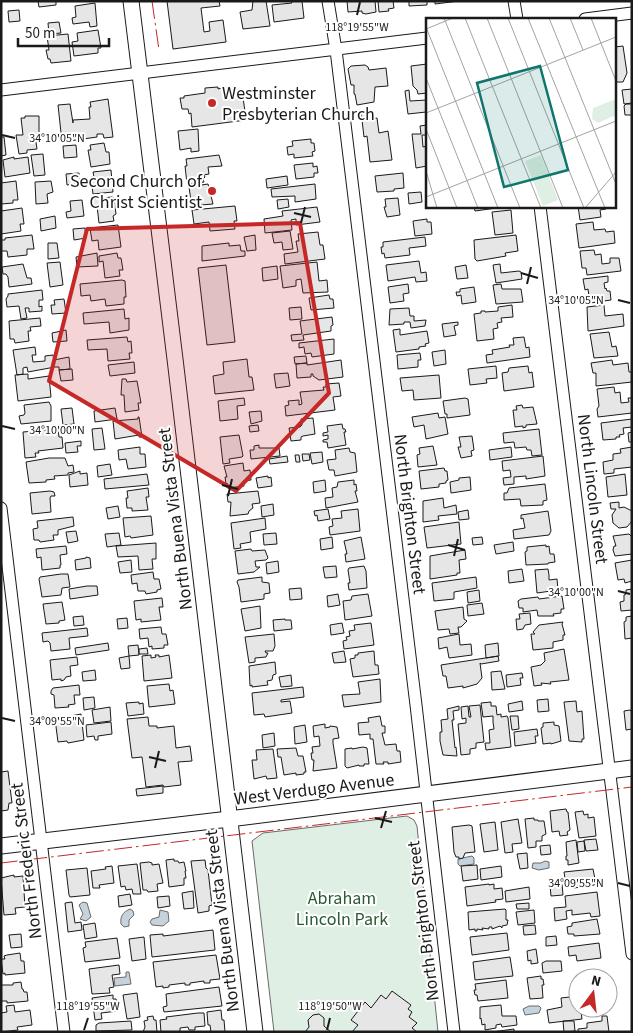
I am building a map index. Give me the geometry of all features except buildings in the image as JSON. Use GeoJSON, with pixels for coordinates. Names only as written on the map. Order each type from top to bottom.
{"type":"FeatureCollection","features":[{"type":"Feature","properties":{"kind":"main road","name":"North Buena Vista Street"},"geometry":{"type":"LineString","coordinates":[[131,1],[255,1032]]}},
{"type":"Feature","properties":{"kind":"main road","name":"West Verdugo Avenue"},"geometry":{"type":"LineString","coordinates":[[1,846],[632,768]]}},
{"type":"Feature","properties":{"kind":"street","name":"North Brighton Street"},"geometry":{"type":"LineString","coordinates":[[328,1],[336,50],[454,1032]]}},
{"type":"Feature","properties":{"kind":"street"},"geometry":{"type":"LineString","coordinates":[[514,1],[517,18]]}},
{"type":"Feature","properties":{"kind":"street"},"geometry":{"type":"LineString","coordinates":[[593,18],[632,13]]}},
{"type":"Feature","properties":{"kind":"street"},"geometry":{"type":"LineString","coordinates":[[1,90],[426,38]]}},
{"type":"Feature","properties":{"kind":"street","name":"North Lincoln Street"},"geometry":{"type":"LineString","coordinates":[[540,208],[632,954]]}},
{"type":"Feature","properties":{"kind":"street","name":"North Frederic Street"},"geometry":{"type":"LineString","coordinates":[[1,508],[64,1032]]}},
{"type":"Feature","properties":{"kind":"highlighted area"},"geometry":{"type":"Polygon","coordinates":[[[300,223],[329,393],[236,491],[49,381],[87,229],[300,223]]]}},
{"type":"Feature","properties":{"kind":"green space","name":"Abraham Lincoln Park"},"geometry":{"type":"Polygon","coordinates":[[[407,816],[414,820],[417,826],[438,1032],[274,1032],[252,841],[263,833],[407,816]]]}},
{"type":"Feature","properties":{"kind":"shaded area"},"geometry":{"type":"Polygon","coordinates":[[[472,856],[474,864],[460,866],[458,864],[458,859],[472,856]]]}},
{"type":"Feature","properties":{"kind":"shaded area"},"geometry":{"type":"Polygon","coordinates":[[[549,862],[549,868],[539,870],[532,868],[533,863],[549,862]]]}},
{"type":"Feature","properties":{"kind":"shaded area"},"geometry":{"type":"Polygon","coordinates":[[[83,902],[87,903],[91,917],[86,921],[80,919],[83,914],[79,905],[83,902]]]}},
{"type":"Feature","properties":{"kind":"shaded area"},"geometry":{"type":"Polygon","coordinates":[[[130,909],[134,915],[129,920],[129,926],[124,927],[121,924],[122,917],[130,909]]]}},
{"type":"Feature","properties":{"kind":"shaded area"},"geometry":{"type":"Polygon","coordinates":[[[160,910],[168,912],[169,921],[163,926],[152,925],[150,922],[152,919],[159,917],[160,910]]]}},
{"type":"Feature","properties":{"kind":"shaded area"},"geometry":{"type":"Polygon","coordinates":[[[126,972],[129,972],[131,984],[115,986],[114,978],[126,977],[126,972]]]}},
{"type":"Feature","properties":{"kind":"shaded area"},"geometry":{"type":"Polygon","coordinates":[[[529,1006],[539,1006],[541,1008],[539,1013],[525,1015],[523,1009],[529,1006]]]}},
{"type":"Feature","properties":{"kind":"power"},"geometry":{"type":"LineString","coordinates":[[152,1],[159,50]]}},
{"type":"Feature","properties":{"kind":"power"},"geometry":{"type":"LineString","coordinates":[[1,863],[632,787]]}},
{"type":"Feature","properties":{"kind":"place","name":"Westminster Presbyterian Church"},"geometry":{"type":"Point","coordinates":[212,103]}},
{"type":"Feature","properties":{"kind":"place","name":"Second Church of Christ Scientist"},"geometry":{"type":"Point","coordinates":[212,191]}}]}
